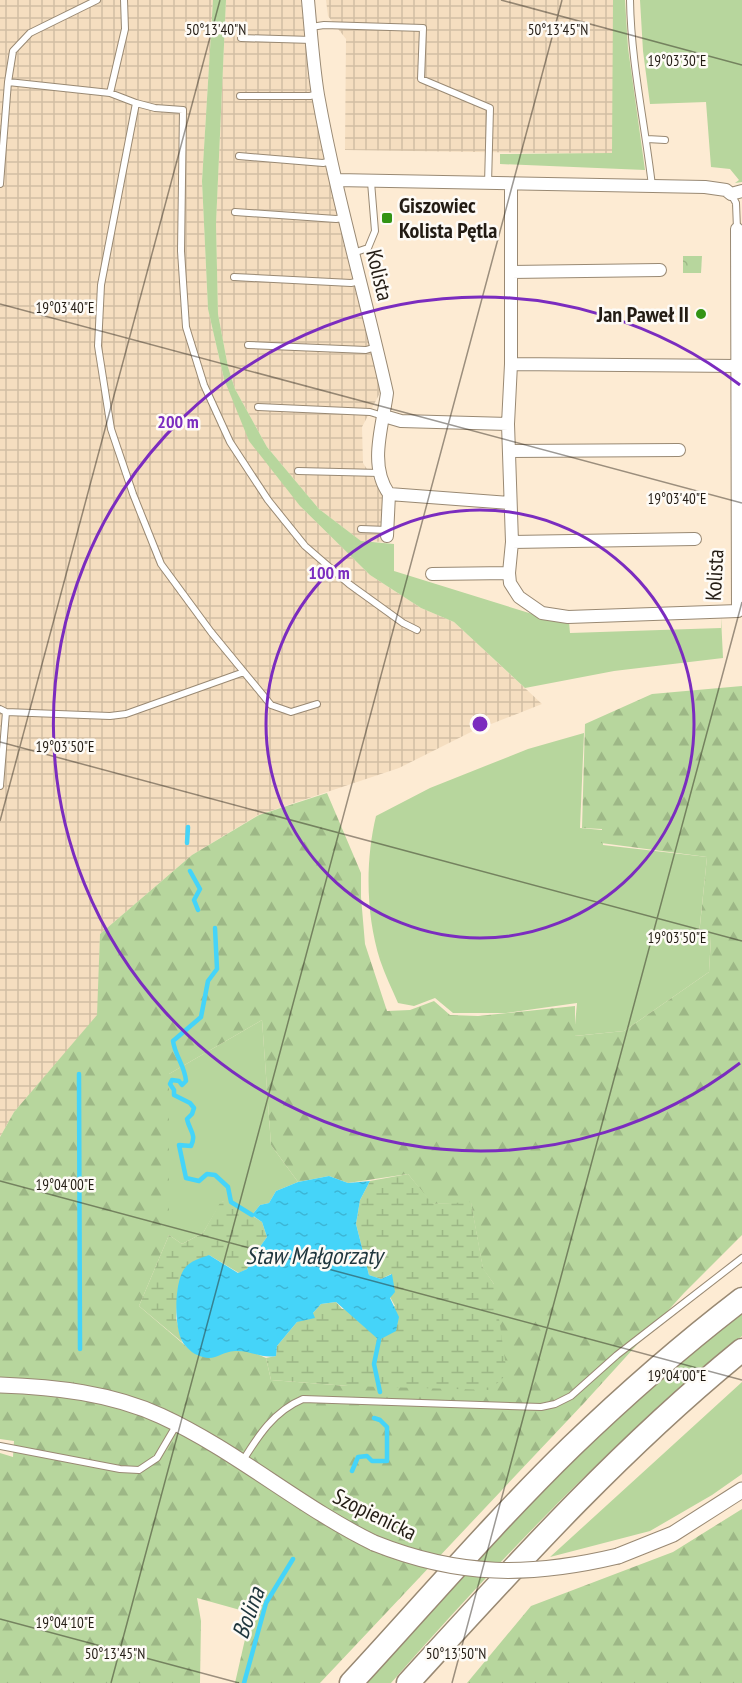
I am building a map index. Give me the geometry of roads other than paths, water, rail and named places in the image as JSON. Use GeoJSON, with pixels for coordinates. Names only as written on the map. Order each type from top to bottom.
{"type":"FeatureCollection","features":[{"type":"Feature","properties":{"kind":"highway"},"geometry":{"type":"LineString","coordinates":[[351,1683],[569,1449],[663,1363],[742,1299]]}},
{"type":"Feature","properties":{"kind":"highway"},"geometry":{"type":"LineString","coordinates":[[408,1683],[591,1486],[668,1414],[742,1350]]}},
{"type":"Feature","properties":{"kind":"street","name":"Kolista"},"geometry":{"type":"LineString","coordinates":[[308,0],[318,94],[344,218],[387,393],[380,430],[380,474],[382,484],[389,494],[387,533]]}},
{"type":"Feature","properties":{"kind":"street","name":"Kolista"},"geometry":{"type":"LineString","coordinates":[[336,180],[705,187],[736,192]]}},
{"type":"Feature","properties":{"kind":"street"},"geometry":{"type":"LineString","coordinates":[[432,574],[509,573],[512,542],[508,424],[511,364],[511,184]]}},
{"type":"Feature","properties":{"kind":"street","name":"Kolista"},"geometry":{"type":"LineString","coordinates":[[509,573],[510,583],[519,597],[542,614],[552,616],[738,610],[737,229]]}},
{"type":"Feature","properties":{"kind":"street"},"geometry":{"type":"LineString","coordinates":[[511,272],[660,270]]}},
{"type":"Feature","properties":{"kind":"street"},"geometry":{"type":"LineString","coordinates":[[511,364],[737,366]]}},
{"type":"Feature","properties":{"kind":"street"},"geometry":{"type":"LineString","coordinates":[[384,416],[401,421],[508,424]]}},
{"type":"Feature","properties":{"kind":"street"},"geometry":{"type":"LineString","coordinates":[[509,451],[679,450]]}},
{"type":"Feature","properties":{"kind":"street"},"geometry":{"type":"LineString","coordinates":[[389,494],[510,503]]}},
{"type":"Feature","properties":{"kind":"street","name":"Kolista"},"geometry":{"type":"LineString","coordinates":[[512,542],[695,539]]}},
{"type":"Feature","properties":{"kind":"street","name":"Szopienicka"},"geometry":{"type":"LineString","coordinates":[[0,1385],[89,1393],[136,1406],[178,1424],[330,1520],[374,1543],[413,1558],[444,1565],[518,1572],[549,1569],[618,1556],[673,1534],[742,1490]]}},
{"type":"Feature","properties":{"kind":"lane"},"geometry":{"type":"LineString","coordinates":[[0,184],[8,82],[13,51],[30,33],[97,0]]}},
{"type":"Feature","properties":{"kind":"lane"},"geometry":{"type":"LineString","coordinates":[[110,93],[125,29],[124,0]]}},
{"type":"Feature","properties":{"kind":"lane"},"geometry":{"type":"LineString","coordinates":[[630,0],[630,37],[647,139],[652,187]]}},
{"type":"Feature","properties":{"kind":"lane"},"geometry":{"type":"LineString","coordinates":[[311,27],[324,25],[423,28],[421,79],[490,108],[488,184]]}},
{"type":"Feature","properties":{"kind":"lane"},"geometry":{"type":"LineString","coordinates":[[241,38],[312,40]]}},
{"type":"Feature","properties":{"kind":"lane"},"geometry":{"type":"LineString","coordinates":[[8,82],[110,93],[155,108],[183,110],[181,250],[186,327],[204,386],[230,442],[268,500],[305,546],[349,584],[403,623],[417,630]]}},
{"type":"Feature","properties":{"kind":"lane"},"geometry":{"type":"LineString","coordinates":[[240,96],[318,94]]}},
{"type":"Feature","properties":{"kind":"lane"},"geometry":{"type":"LineString","coordinates":[[136,103],[101,285],[98,346],[111,429],[133,494],[161,564],[211,632],[271,705],[291,712],[317,704]]}},
{"type":"Feature","properties":{"kind":"lane"},"geometry":{"type":"LineString","coordinates":[[647,139],[665,140]]}},
{"type":"Feature","properties":{"kind":"lane"},"geometry":{"type":"LineString","coordinates":[[239,156],[323,162],[332,160]]}},
{"type":"Feature","properties":{"kind":"lane"},"geometry":{"type":"LineString","coordinates":[[353,253],[368,248],[375,231],[371,182]]}},
{"type":"Feature","properties":{"kind":"lane","name":"Kolista"},"geometry":{"type":"LineString","coordinates":[[736,192],[737,229]]}},
{"type":"Feature","properties":{"kind":"lane"},"geometry":{"type":"LineString","coordinates":[[235,212],[344,218]]}},
{"type":"Feature","properties":{"kind":"lane"},"geometry":{"type":"LineString","coordinates":[[234,277],[351,283],[360,281]]}},
{"type":"Feature","properties":{"kind":"lane"},"geometry":{"type":"LineString","coordinates":[[248,345],[366,350],[377,347]]}},
{"type":"Feature","properties":{"kind":"lane"},"geometry":{"type":"LineString","coordinates":[[258,407],[370,412],[384,416]]}},
{"type":"Feature","properties":{"kind":"lane"},"geometry":{"type":"LineString","coordinates":[[298,471],[380,474]]}},
{"type":"Feature","properties":{"kind":"lane"},"geometry":{"type":"LineString","coordinates":[[361,529],[387,533]]}},
{"type":"Feature","properties":{"kind":"lane"},"geometry":{"type":"LineString","coordinates":[[0,786],[3,710],[110,716],[126,714],[244,672]]}},
{"type":"Feature","properties":{"kind":"lane"},"geometry":{"type":"LineString","coordinates":[[242,1463],[274,1417],[287,1406],[303,1399],[541,1407],[555,1404],[571,1396],[617,1355],[742,1258]]}},
{"type":"Feature","properties":{"kind":"lane"},"geometry":{"type":"LineString","coordinates":[[0,1446],[120,1469],[139,1470],[157,1458],[178,1424]]}},
{"type":"Feature","properties":{"kind":"water","name":"Staw Małgorzaty"},"geometry":{"type":"Polygon","coordinates":[[[329,1176],[348,1183],[370,1181],[360,1200],[356,1224],[369,1275],[381,1279],[392,1274],[395,1292],[390,1298],[399,1317],[396,1331],[379,1340],[336,1302],[321,1304],[313,1313],[315,1318],[297,1322],[277,1346],[276,1356],[235,1351],[207,1358],[192,1352],[179,1334],[177,1315],[177,1293],[181,1274],[185,1268],[209,1255],[238,1273],[247,1269],[267,1237],[262,1222],[252,1215],[260,1205],[269,1203],[276,1191],[298,1182],[329,1176]]]}},
{"type":"Feature","properties":{"kind":"waterway","name":"Bolina"},"geometry":{"type":"LineString","coordinates":[[187,843],[188,827]]}},
{"type":"Feature","properties":{"kind":"waterway","name":"Bolina"},"geometry":{"type":"LineString","coordinates":[[190,871],[200,889],[194,900],[198,910]]}},
{"type":"Feature","properties":{"kind":"waterway","name":"Bolina"},"geometry":{"type":"LineString","coordinates":[[215,928],[217,969],[208,981],[201,1017],[173,1041],[186,1081],[182,1085],[179,1081],[172,1080],[170,1084],[174,1095],[190,1103],[194,1108],[187,1119],[193,1142],[191,1146],[179,1145],[186,1178],[199,1181],[207,1174],[215,1175],[228,1187],[231,1202],[252,1215]]}},
{"type":"Feature","properties":{"kind":"waterway"},"geometry":{"type":"LineString","coordinates":[[79,1074],[80,1349]]}},
{"type":"Feature","properties":{"kind":"waterway","name":"Bolina"},"geometry":{"type":"LineString","coordinates":[[379,1340],[374,1364],[380,1392]]}},
{"type":"Feature","properties":{"kind":"waterway","name":"Bolina"},"geometry":{"type":"LineString","coordinates":[[352,1471],[358,1457],[367,1456],[372,1461],[387,1461],[387,1427],[374,1418]]}},
{"type":"Feature","properties":{"kind":"waterway","name":"Bolina"},"geometry":{"type":"LineString","coordinates":[[244,1683],[266,1603],[293,1559]]}},
{"type":"Feature","properties":{"kind":"place","name":"Giszowiec Kolista Pętla"},"geometry":{"type":"Point","coordinates":[387,218]}},
{"type":"Feature","properties":{"kind":"place","name":"Jan Paweł II"},"geometry":{"type":"Point","coordinates":[701,314]}}]}
